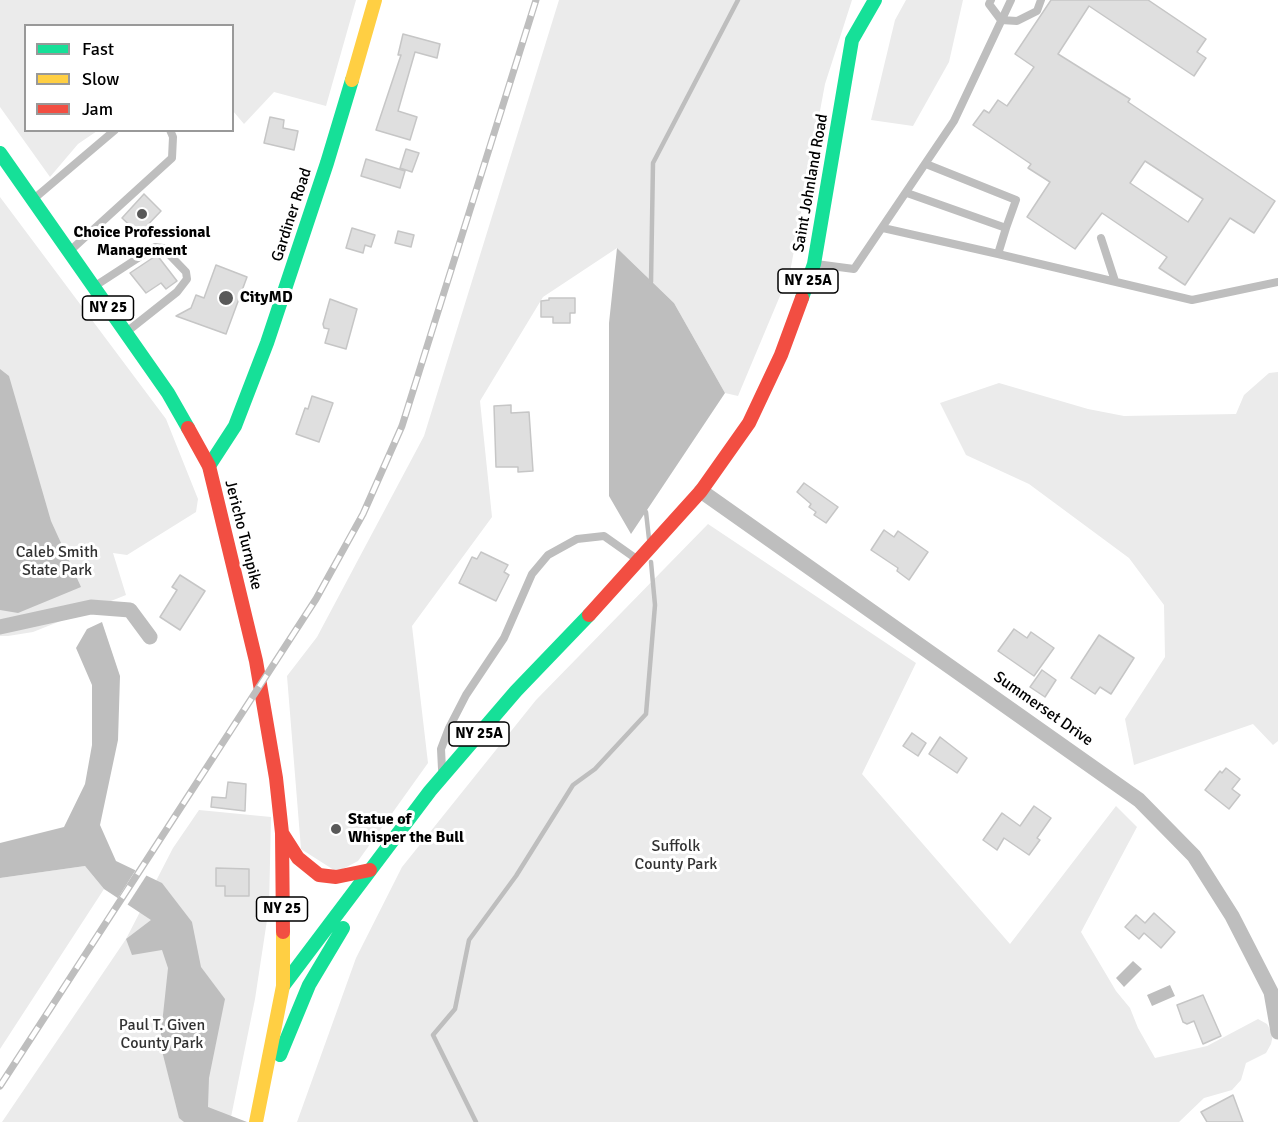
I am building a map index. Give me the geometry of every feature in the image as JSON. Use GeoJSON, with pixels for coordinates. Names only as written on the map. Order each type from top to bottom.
{"type":"FeatureCollection","features":[{"type":"Feature","properties":{"kind":"main road","name":"Gardiner Road"},"geometry":{"type":"LineString","coordinates":[[209,466],[235,426],[267,343],[327,163],[375,0]]}},
{"type":"Feature","properties":{"kind":"main road","name":"Saint Johnland Road"},"geometry":{"type":"LineString","coordinates":[[283,986],[442,777],[516,691],[628,574],[701,491],[749,423],[781,356],[814,264],[852,40],[874,0]]}},
{"type":"Feature","properties":{"kind":"main road","name":"Jericho Turnpike"},"geometry":{"type":"LineString","coordinates":[[0,153],[168,393],[209,466],[256,661],[276,778],[282,833],[283,986]]}},
{"type":"Feature","properties":{"kind":"main road","name":"Saint Johnland Road"},"geometry":{"type":"LineString","coordinates":[[260,1108],[309,985],[381,872],[496,733],[578,627]]}},
{"type":"Feature","properties":{"kind":"main road"},"geometry":{"type":"LineString","coordinates":[[282,833],[298,858],[319,875],[336,877],[370,870]]}},
{"type":"Feature","properties":{"kind":"main road"},"geometry":{"type":"LineString","coordinates":[[282,921],[292,936],[312,946],[324,946],[337,939]]}},
{"type":"Feature","properties":{"kind":"main road","name":"NY 25"},"geometry":{"type":"LineString","coordinates":[[256,1122],[283,986]]}},
{"type":"Feature","properties":{"kind":"street","name":"Summerset Drive"},"geometry":{"type":"LineString","coordinates":[[701,491],[1139,800],[1194,856],[1232,916],[1274,989],[1278,1032]]}},
{"type":"Feature","properties":{"kind":"street"},"geometry":{"type":"LineString","coordinates":[[0,627],[92,607],[130,610],[150,637]]}},
{"type":"Feature","properties":{"kind":"lane"},"geometry":{"type":"LineString","coordinates":[[991,0],[989,4],[1001,20],[1017,21],[1037,11],[1041,0]]}},
{"type":"Feature","properties":{"kind":"lane"},"geometry":{"type":"LineString","coordinates":[[814,264],[854,269],[954,121],[1011,0]]}},
{"type":"Feature","properties":{"kind":"lane"},"geometry":{"type":"LineString","coordinates":[[32,200],[113,132]]}},
{"type":"Feature","properties":{"kind":"lane"},"geometry":{"type":"LineString","coordinates":[[69,252],[172,158],[173,137],[171,132]]}},
{"type":"Feature","properties":{"kind":"lane"},"geometry":{"type":"LineString","coordinates":[[926,164],[1016,200],[998,254]]}},
{"type":"Feature","properties":{"kind":"lane"},"geometry":{"type":"LineString","coordinates":[[907,193],[1006,228]]}},
{"type":"Feature","properties":{"kind":"lane"},"geometry":{"type":"LineString","coordinates":[[883,228],[1192,300],[1278,282]]}},
{"type":"Feature","properties":{"kind":"lane"},"geometry":{"type":"LineString","coordinates":[[1101,238],[1115,281]]}},
{"type":"Feature","properties":{"kind":"lane"},"geometry":{"type":"LineString","coordinates":[[93,287],[155,247],[163,248],[186,272],[187,279],[177,292],[126,333]]}},
{"type":"Feature","properties":{"kind":"lane"},"geometry":{"type":"LineString","coordinates":[[442,777],[441,749],[448,728],[504,638],[532,574],[548,555],[577,539],[604,536],[639,561]]}},
{"type":"Feature","properties":{"kind":"green space"},"geometry":{"type":"Polygon","coordinates":[[[0,0],[356,0],[326,106],[274,92],[244,124],[234,112],[234,24],[24,24],[24,132],[96,132],[78,144],[50,177],[0,107],[0,0]]]}},
{"type":"Feature","properties":{"kind":"green space"},"geometry":{"type":"Polygon","coordinates":[[[559,0],[852,0],[825,84],[790,272],[738,396],[725,393],[674,303],[617,248],[543,297],[480,401],[492,517],[412,626],[428,763],[358,861],[337,872],[301,849],[287,676],[317,637],[424,436],[559,0]]]}},
{"type":"Feature","properties":{"kind":"green space"},"geometry":{"type":"Polygon","coordinates":[[[906,0],[963,0],[949,62],[913,126],[871,120],[895,20],[906,0]]]}},
{"type":"Feature","properties":{"kind":"green space","name":"Caleb Smith State Park"},"geometry":{"type":"Polygon","coordinates":[[[0,197],[166,419],[198,499],[196,512],[127,555],[113,553],[126,595],[33,632],[8,636],[0,636],[0,197]]]}},
{"type":"Feature","properties":{"kind":"green space"},"geometry":{"type":"Polygon","coordinates":[[[1278,372],[1278,741],[1273,745],[1253,724],[1134,765],[1125,719],[1165,657],[1164,605],[1129,558],[1029,484],[966,455],[940,403],[999,383],[1088,409],[1124,416],[1236,414],[1244,395],[1269,373],[1278,372]]]}},
{"type":"Feature","properties":{"kind":"green space","name":"Suffolk County Park"},"geometry":{"type":"Polygon","coordinates":[[[708,524],[916,663],[862,774],[1010,944],[1116,806],[1137,827],[1081,932],[1116,991],[1130,1008],[1155,1058],[1207,1046],[1258,1019],[1267,1024],[1273,1035],[1271,1044],[1266,1053],[1246,1063],[1241,1080],[1232,1090],[1204,1098],[1179,1122],[297,1122],[356,958],[402,867],[536,700],[708,524]]]}},
{"type":"Feature","properties":{"kind":"green space","name":"Paul T. Given County Park"},"geometry":{"type":"Polygon","coordinates":[[[199,810],[271,817],[269,907],[255,999],[230,1122],[2,1122],[126,939],[173,848],[199,810]]]}},
{"type":"Feature","properties":{"kind":"green space"},"geometry":{"type":"Polygon","coordinates":[[[85,866],[104,889],[0,1049],[0,878],[85,866]]]}},
{"type":"Feature","properties":{"kind":"shaded area"},"geometry":{"type":"Polygon","coordinates":[[[617,248],[674,303],[725,393],[631,534],[609,496],[609,323],[617,248]]]}},
{"type":"Feature","properties":{"kind":"shaded area"},"geometry":{"type":"Polygon","coordinates":[[[0,369],[9,376],[51,521],[81,587],[18,613],[0,610],[0,369]]]}},
{"type":"Feature","properties":{"kind":"shaded area"},"geometry":{"type":"Polygon","coordinates":[[[102,622],[120,676],[118,740],[100,825],[116,861],[162,883],[192,922],[201,967],[225,999],[209,1078],[208,1107],[247,1122],[184,1122],[179,1118],[160,1043],[168,968],[162,950],[132,955],[126,939],[151,920],[104,889],[85,866],[0,878],[0,843],[64,827],[85,784],[92,745],[92,685],[76,648],[87,629],[102,622]]]}},
{"type":"Feature","properties":{"kind":"shaded area"},"geometry":{"type":"Polygon","coordinates":[[[1133,961],[1142,969],[1124,987],[1116,978],[1133,961]]]}},
{"type":"Feature","properties":{"kind":"shaded area"},"geometry":{"type":"Polygon","coordinates":[[[1170,985],[1175,996],[1152,1006],[1147,995],[1170,985]]]}},
{"type":"Feature","properties":{"kind":"pier"},"geometry":{"type":"Polygon","coordinates":[[[137,868],[148,873],[126,907],[116,901],[137,868]]]}},
{"type":"Feature","properties":{"kind":"building"},"geometry":{"type":"Polygon","coordinates":[[[1051,0],[1148,0],[1206,39],[1197,52],[1206,58],[1194,76],[1089,6],[1058,54],[1130,99],[1128,102],[1275,201],[1254,233],[1230,218],[1185,285],[1159,268],[1167,257],[1102,213],[1075,249],[1027,217],[1050,182],[1028,168],[1031,164],[973,125],[984,110],[989,113],[998,100],[1007,106],[1034,67],[1015,54],[1051,0]],[[1145,161],[1130,183],[1188,222],[1203,199],[1145,161]]]}},
{"type":"Feature","properties":{"kind":"building"},"geometry":{"type":"Polygon","coordinates":[[[403,34],[440,44],[437,58],[415,52],[398,111],[417,117],[410,140],[376,130],[401,55],[398,55],[403,34]]]}},
{"type":"Feature","properties":{"kind":"building"},"geometry":{"type":"Polygon","coordinates":[[[270,117],[284,120],[283,128],[298,131],[294,150],[264,143],[270,117]]]}},
{"type":"Feature","properties":{"kind":"building"},"geometry":{"type":"Polygon","coordinates":[[[406,149],[419,153],[412,172],[400,168],[406,149]]]}},
{"type":"Feature","properties":{"kind":"building"},"geometry":{"type":"Polygon","coordinates":[[[366,159],[405,171],[400,188],[361,176],[366,159]]]}},
{"type":"Feature","properties":{"kind":"building"},"geometry":{"type":"Polygon","coordinates":[[[144,194],[161,211],[139,234],[122,218],[144,194]]]}},
{"type":"Feature","properties":{"kind":"building"},"geometry":{"type":"Polygon","coordinates":[[[352,228],[375,235],[371,247],[365,245],[363,253],[346,248],[352,228]]]}},
{"type":"Feature","properties":{"kind":"building"},"geometry":{"type":"Polygon","coordinates":[[[398,231],[414,235],[411,247],[395,243],[398,231]]]}},
{"type":"Feature","properties":{"kind":"building"},"geometry":{"type":"Polygon","coordinates":[[[157,255],[177,281],[166,289],[161,283],[146,293],[130,273],[157,255]]]}},
{"type":"Feature","properties":{"kind":"building","name":"CityMD"},"geometry":{"type":"Polygon","coordinates":[[[216,265],[247,277],[226,334],[176,316],[191,308],[196,295],[204,298],[216,265]]]}},
{"type":"Feature","properties":{"kind":"building"},"geometry":{"type":"Polygon","coordinates":[[[549,298],[575,298],[575,313],[570,313],[570,323],[553,323],[553,317],[541,317],[541,301],[549,300],[549,298]]]}},
{"type":"Feature","properties":{"kind":"building"},"geometry":{"type":"Polygon","coordinates":[[[330,299],[357,309],[346,349],[325,343],[329,329],[324,328],[323,324],[330,299]]]}},
{"type":"Feature","properties":{"kind":"building"},"geometry":{"type":"Polygon","coordinates":[[[312,396],[333,403],[319,442],[296,434],[312,396]]]}},
{"type":"Feature","properties":{"kind":"building"},"geometry":{"type":"Polygon","coordinates":[[[511,405],[511,413],[529,412],[533,471],[518,472],[518,467],[496,467],[494,406],[511,405]]]}},
{"type":"Feature","properties":{"kind":"building"},"geometry":{"type":"Polygon","coordinates":[[[804,483],[838,507],[826,523],[814,515],[816,512],[809,507],[811,504],[797,492],[804,483]]]}},
{"type":"Feature","properties":{"kind":"building"},"geometry":{"type":"Polygon","coordinates":[[[884,530],[894,537],[898,531],[928,552],[909,580],[897,571],[898,568],[871,550],[884,530]]]}},
{"type":"Feature","properties":{"kind":"building"},"geometry":{"type":"Polygon","coordinates":[[[481,552],[508,565],[504,572],[509,575],[496,601],[459,583],[472,557],[477,559],[481,552]]]}},
{"type":"Feature","properties":{"kind":"building"},"geometry":{"type":"Polygon","coordinates":[[[180,575],[205,591],[180,630],[160,617],[177,590],[172,587],[180,575]]]}},
{"type":"Feature","properties":{"kind":"building"},"geometry":{"type":"Polygon","coordinates":[[[1014,629],[1027,638],[1031,632],[1054,648],[1034,676],[998,651],[1014,629]]]}},
{"type":"Feature","properties":{"kind":"building"},"geometry":{"type":"Polygon","coordinates":[[[1099,635],[1134,658],[1111,694],[1100,687],[1095,694],[1071,678],[1099,635]]]}},
{"type":"Feature","properties":{"kind":"building"},"geometry":{"type":"Polygon","coordinates":[[[1042,670],[1056,680],[1045,697],[1030,687],[1042,670]]]}},
{"type":"Feature","properties":{"kind":"building"},"geometry":{"type":"Polygon","coordinates":[[[912,733],[926,743],[918,756],[903,746],[912,733]]]}},
{"type":"Feature","properties":{"kind":"building"},"geometry":{"type":"Polygon","coordinates":[[[940,737],[967,758],[957,773],[929,754],[940,737]]]}},
{"type":"Feature","properties":{"kind":"building"},"geometry":{"type":"Polygon","coordinates":[[[1226,768],[1240,779],[1232,789],[1240,795],[1229,809],[1205,790],[1220,771],[1222,773],[1226,768]]]}},
{"type":"Feature","properties":{"kind":"building"},"geometry":{"type":"Polygon","coordinates":[[[228,782],[246,784],[245,811],[211,807],[212,797],[226,798],[228,782]]]}},
{"type":"Feature","properties":{"kind":"building"},"geometry":{"type":"Polygon","coordinates":[[[1034,806],[1051,818],[1037,838],[1040,840],[1029,855],[1004,838],[997,850],[983,840],[1002,813],[1020,826],[1034,806]]]}},
{"type":"Feature","properties":{"kind":"building"},"geometry":{"type":"Polygon","coordinates":[[[216,868],[249,869],[249,896],[225,896],[225,886],[216,886],[216,868]]]}},
{"type":"Feature","properties":{"kind":"building"},"geometry":{"type":"Polygon","coordinates":[[[1154,913],[1175,932],[1161,948],[1144,933],[1139,939],[1125,927],[1136,915],[1145,923],[1154,913]]]}},
{"type":"Feature","properties":{"kind":"building"},"geometry":{"type":"Polygon","coordinates":[[[1203,995],[1221,1036],[1203,1044],[1194,1021],[1187,1024],[1183,1022],[1177,1005],[1203,995]]]}},
{"type":"Feature","properties":{"kind":"building"},"geometry":{"type":"Polygon","coordinates":[[[1233,1095],[1243,1122],[1207,1122],[1201,1112],[1233,1095]]]}},
{"type":"Feature","properties":{"kind":"waterway"},"geometry":{"type":"LineString","coordinates":[[651,282],[653,163],[738,0]]}},
{"type":"Feature","properties":{"kind":"waterway"},"geometry":{"type":"LineString","coordinates":[[646,512],[649,539]]}},
{"type":"Feature","properties":{"kind":"waterway"},"geometry":{"type":"LineString","coordinates":[[476,1122],[433,1035],[455,1009],[469,940],[516,876],[573,785],[595,769],[646,714],[655,605],[651,562]]}},
{"type":"Feature","properties":{"kind":"railway"},"geometry":{"type":"LineString","coordinates":[[0,1086],[316,599],[363,514],[402,426],[536,0]]}},
{"type":"Feature","properties":{"kind":"traffic: fast"},"geometry":{"type":"LineString","coordinates":[[802,298],[814,264],[852,40],[875,0]]}},
{"type":"Feature","properties":{"kind":"traffic: fast"},"geometry":{"type":"LineString","coordinates":[[209,466],[235,426],[267,343],[352,80]]}},
{"type":"Feature","properties":{"kind":"traffic: fast"},"geometry":{"type":"LineString","coordinates":[[0,153],[168,393],[188,428]]}},
{"type":"Feature","properties":{"kind":"traffic: fast"},"geometry":{"type":"LineString","coordinates":[[283,986],[430,791],[516,691],[589,615]]}},
{"type":"Feature","properties":{"kind":"traffic: fast"},"geometry":{"type":"LineString","coordinates":[[280,1055],[309,985],[343,928]]}},
{"type":"Feature","properties":{"kind":"traffic: slow"},"geometry":{"type":"LineString","coordinates":[[352,80],[375,0]]}},
{"type":"Feature","properties":{"kind":"traffic: slow"},"geometry":{"type":"LineString","coordinates":[[256,1122],[283,986],[283,932]]}},
{"type":"Feature","properties":{"kind":"traffic: jam"},"geometry":{"type":"LineString","coordinates":[[589,615],[701,491],[749,423],[781,355],[802,298]]}},
{"type":"Feature","properties":{"kind":"traffic: jam"},"geometry":{"type":"LineString","coordinates":[[188,428],[209,466],[256,661],[276,778],[282,833],[283,932]]}},
{"type":"Feature","properties":{"kind":"traffic: jam"},"geometry":{"type":"LineString","coordinates":[[282,833],[298,858],[319,875],[336,877],[370,870]]}},
{"type":"Feature","properties":{"kind":"place","name":"Choice Professional Management"},"geometry":{"type":"Point","coordinates":[142,214]}},
{"type":"Feature","properties":{"kind":"place","name":"CityMD"},"geometry":{"type":"Point","coordinates":[226,298]}},
{"type":"Feature","properties":{"kind":"place","name":"Statue of Whisper the Bull"},"geometry":{"type":"Point","coordinates":[336,829]}}]}
